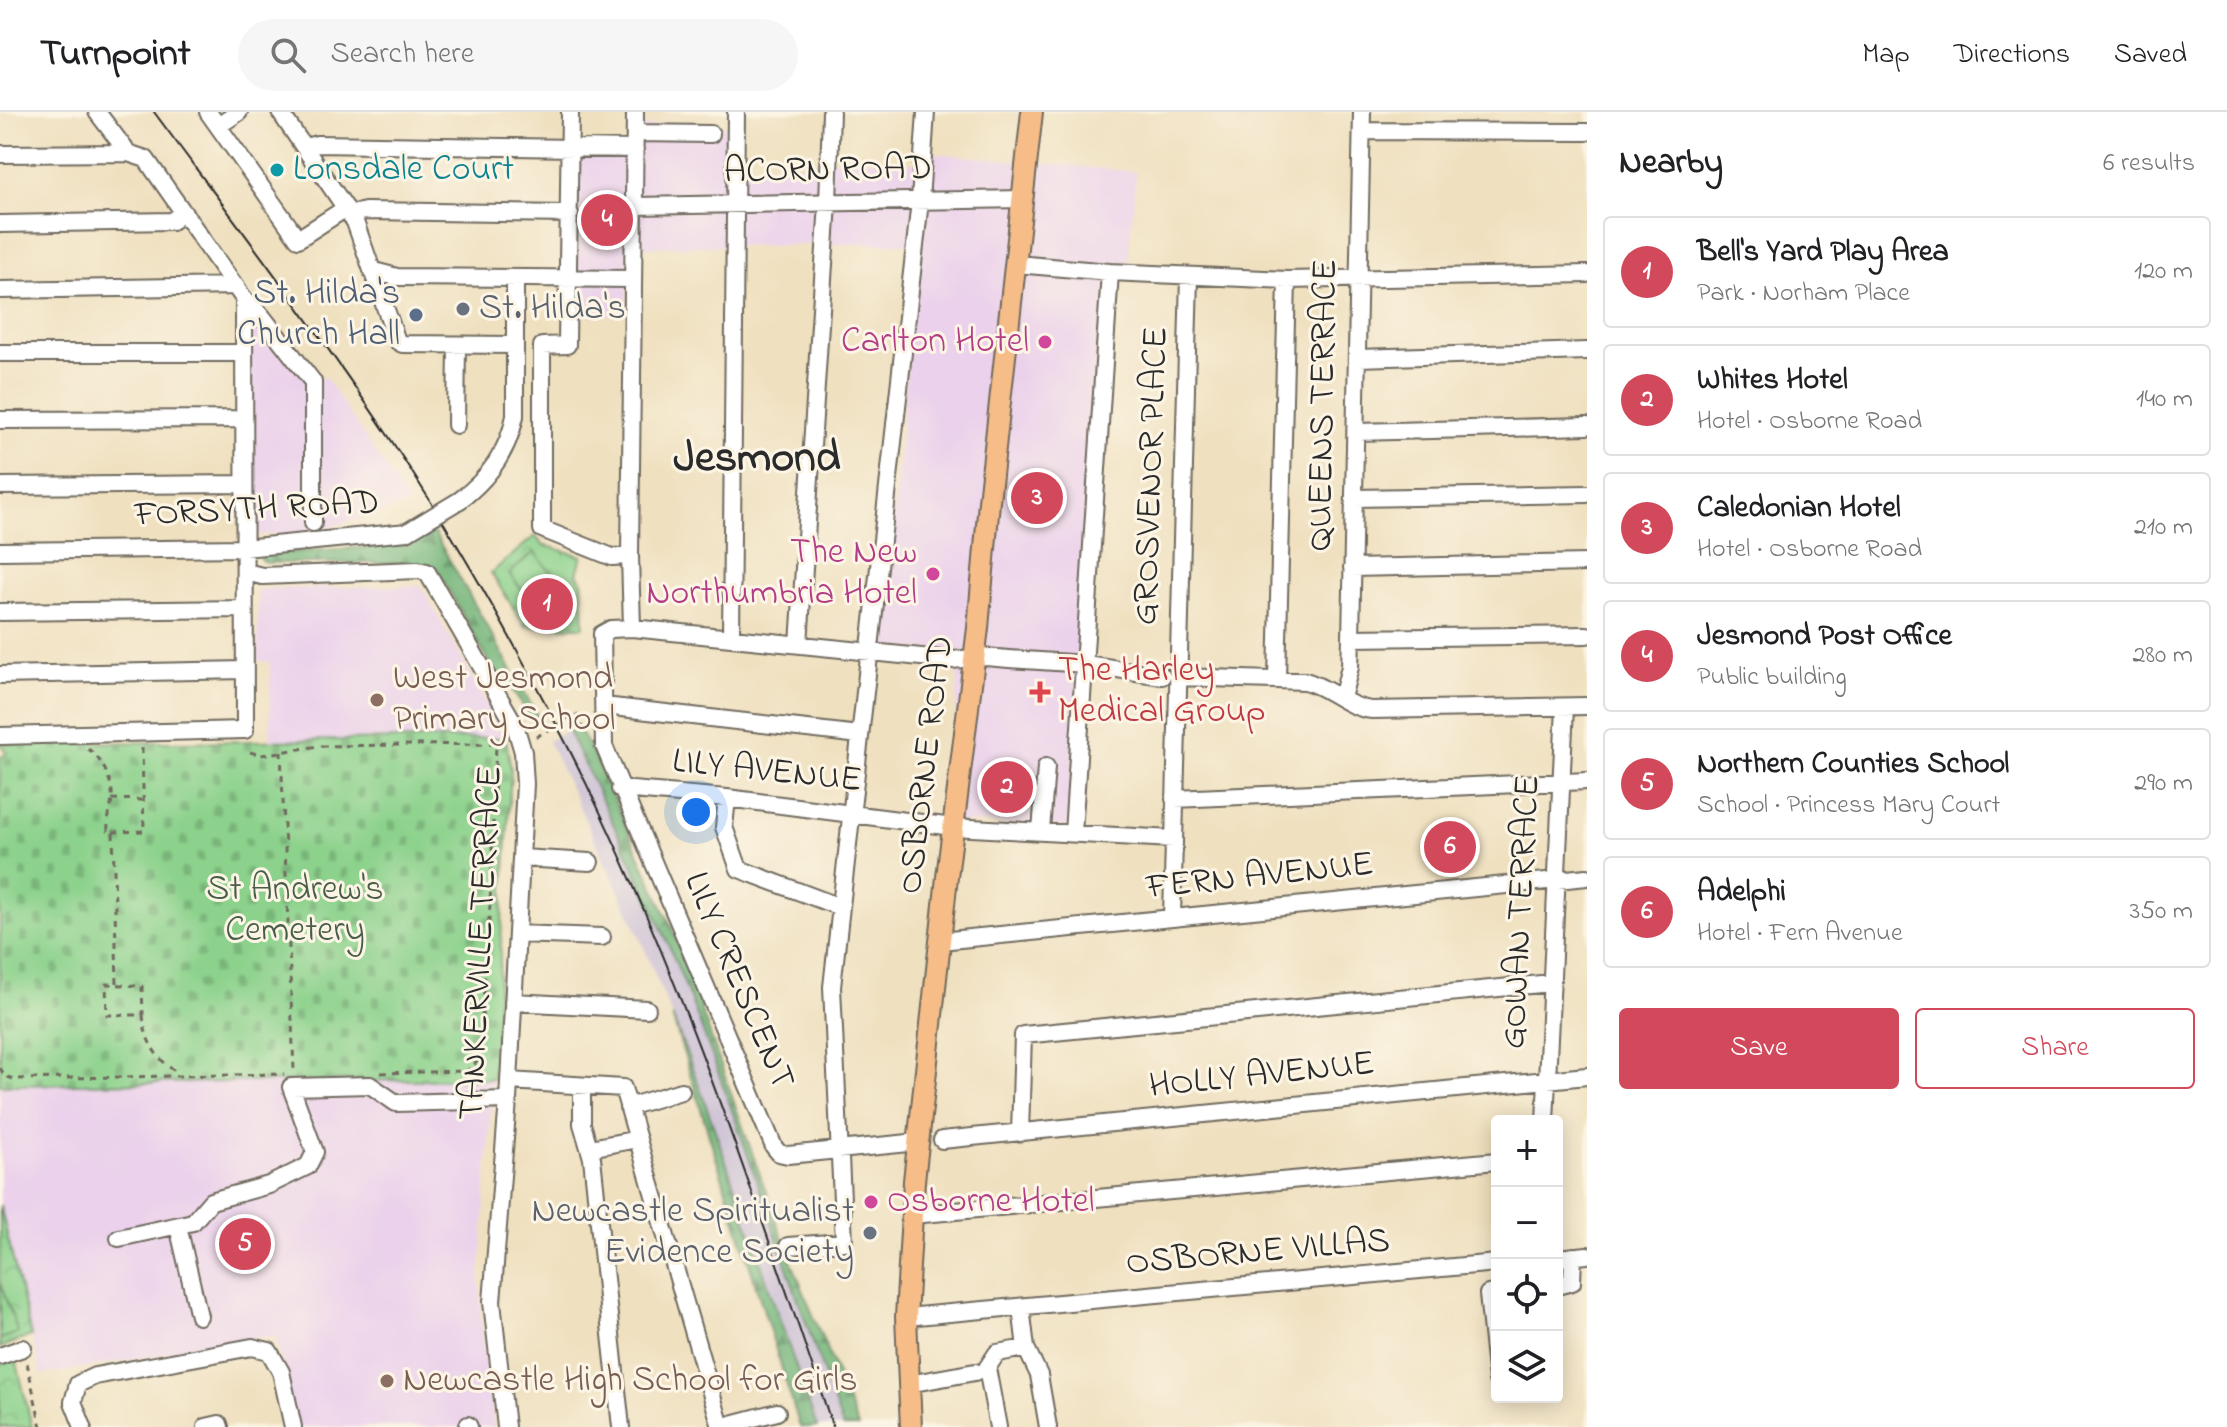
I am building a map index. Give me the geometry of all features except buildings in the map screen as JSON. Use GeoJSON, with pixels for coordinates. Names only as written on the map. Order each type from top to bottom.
{"type":"FeatureCollection","features":[{"type":"Feature","properties":{"kind":"main road","name":"OSBORNE ROAD"},"geometry":{"type":"LineString","coordinates":[[911,1427],[906,1317],[912,1215],[1032,112]]}},
{"type":"Feature","properties":{"kind":"street"},"geometry":{"type":"LineString","coordinates":[[97,112],[128,153]]}},
{"type":"Feature","properties":{"kind":"street"},"geometry":{"type":"LineString","coordinates":[[208,112],[298,239],[348,211],[570,214]]}},
{"type":"Feature","properties":{"kind":"street"},"geometry":{"type":"LineString","coordinates":[[218,126],[239,112]]}},
{"type":"Feature","properties":{"kind":"street"},"geometry":{"type":"LineString","coordinates":[[280,112],[348,211],[374,271],[397,341],[402,344],[515,345]]}},
{"type":"Feature","properties":{"kind":"street"},"geometry":{"type":"LineString","coordinates":[[570,112],[567,345],[542,346],[542,529],[612,557],[630,556]]}},
{"type":"Feature","properties":{"kind":"street"},"geometry":{"type":"LineString","coordinates":[[635,112],[630,556],[632,628],[963,661],[986,657],[1086,664],[1170,676],[1277,679],[1316,684],[1354,706],[1372,710],[1587,706]]}},
{"type":"Feature","properties":{"kind":"street"},"geometry":{"type":"LineString","coordinates":[[731,638],[736,112]]}},
{"type":"Feature","properties":{"kind":"street"},"geometry":{"type":"LineString","coordinates":[[799,644],[828,203],[831,112]]}},
{"type":"Feature","properties":{"kind":"street"},"geometry":{"type":"LineString","coordinates":[[788,1246],[844,1242],[832,987],[920,201],[926,112]]}},
{"type":"Feature","properties":{"kind":"street","name":"QUEENS TERRACE"},"geometry":{"type":"LineString","coordinates":[[1342,698],[1350,667],[1351,638],[1362,112]]}},
{"type":"Feature","properties":{"kind":"street"},"geometry":{"type":"LineString","coordinates":[[1362,131],[1587,132]]}},
{"type":"Feature","properties":{"kind":"street"},"geometry":{"type":"LineString","coordinates":[[305,147],[317,144],[570,148],[711,134]]}},
{"type":"Feature","properties":{"kind":"street"},"geometry":{"type":"LineString","coordinates":[[0,154],[128,153],[146,159],[240,293],[313,382],[313,523]]}},
{"type":"Feature","properties":{"kind":"street","name":"ACORN ROAD"},"geometry":{"type":"LineString","coordinates":[[635,206],[1023,199]]}},
{"type":"Feature","properties":{"kind":"street"},"geometry":{"type":"LineString","coordinates":[[0,224],[172,221],[183,212]]}},
{"type":"Feature","properties":{"kind":"street"},"geometry":{"type":"LineString","coordinates":[[1016,264],[1110,272],[1287,280],[1587,274]]}},
{"type":"Feature","properties":{"kind":"street"},"geometry":{"type":"LineString","coordinates":[[374,271],[397,277],[633,279]]}},
{"type":"Feature","properties":{"kind":"street"},"geometry":{"type":"LineString","coordinates":[[1073,833],[1110,272]]}},
{"type":"Feature","properties":{"kind":"street","name":"GROSVENOR PLACE"},"geometry":{"type":"LineString","coordinates":[[1172,917],[1174,799],[1170,676],[1189,276]]}},
{"type":"Feature","properties":{"kind":"street","name":"FORSYTH ROAD"},"geometry":{"type":"LineString","coordinates":[[0,551],[244,548],[407,532],[460,500],[486,479],[498,462],[512,431],[515,416],[515,278]]}},
{"type":"Feature","properties":{"kind":"street"},"geometry":{"type":"LineString","coordinates":[[1277,679],[1287,280]]}},
{"type":"Feature","properties":{"kind":"street"},"geometry":{"type":"LineString","coordinates":[[0,290],[240,293]]}},
{"type":"Feature","properties":{"kind":"street"},"geometry":{"type":"LineString","coordinates":[[0,736],[245,730],[244,353],[240,293]]}},
{"type":"Feature","properties":{"kind":"street"},"geometry":{"type":"LineString","coordinates":[[456,425],[457,345]]}},
{"type":"Feature","properties":{"kind":"street"},"geometry":{"type":"LineString","coordinates":[[1358,358],[1587,351]]}},
{"type":"Feature","properties":{"kind":"street"},"geometry":{"type":"LineString","coordinates":[[0,353],[244,353]]}},
{"type":"Feature","properties":{"kind":"street"},"geometry":{"type":"LineString","coordinates":[[0,420],[244,419]]}},
{"type":"Feature","properties":{"kind":"street"},"geometry":{"type":"LineString","coordinates":[[1357,432],[1587,426]]}},
{"type":"Feature","properties":{"kind":"street"},"geometry":{"type":"LineString","coordinates":[[0,486],[244,484]]}},
{"type":"Feature","properties":{"kind":"street"},"geometry":{"type":"LineString","coordinates":[[1354,498],[1587,494]]}},
{"type":"Feature","properties":{"kind":"street"},"geometry":{"type":"LineString","coordinates":[[1352,568],[1587,563]]}},
{"type":"Feature","properties":{"kind":"street","name":"TANKERVILLE TERRACE"},"geometry":{"type":"LineString","coordinates":[[246,572],[262,576],[418,570],[430,575],[499,695],[519,737],[525,767],[521,858],[508,1100],[492,1302],[506,1427]]}},
{"type":"Feature","properties":{"kind":"street"},"geometry":{"type":"LineString","coordinates":[[0,612],[244,609]]}},
{"type":"Feature","properties":{"kind":"street","name":"LILY CRESCENT"},"geometry":{"type":"LineString","coordinates":[[632,628],[611,629],[602,634],[604,746],[620,789],[774,1147],[779,1153],[788,1155],[841,1150]]}},
{"type":"Feature","properties":{"kind":"street"},"geometry":{"type":"LineString","coordinates":[[1351,638],[1587,635]]}},
{"type":"Feature","properties":{"kind":"street"},"geometry":{"type":"LineString","coordinates":[[0,675],[245,670]]}},
{"type":"Feature","properties":{"kind":"street"},"geometry":{"type":"LineString","coordinates":[[604,706],[860,735]]}},
{"type":"Feature","properties":{"kind":"street","name":"GOWAN TERRACE"},"geometry":{"type":"LineString","coordinates":[[1545,1115],[1565,707]]}},
{"type":"Feature","properties":{"kind":"street"},"geometry":{"type":"LineString","coordinates":[[1041,831],[1046,767]]}},
{"type":"Feature","properties":{"kind":"street"},"geometry":{"type":"LineString","coordinates":[[1174,799],[1587,781]]}},
{"type":"Feature","properties":{"kind":"street","name":"LILY AVENUE"},"geometry":{"type":"LineString","coordinates":[[620,789],[727,798],[953,827],[1173,839]]}},
{"type":"Feature","properties":{"kind":"street"},"geometry":{"type":"LineString","coordinates":[[727,798],[724,827],[739,869],[840,907]]}},
{"type":"Feature","properties":{"kind":"street"},"geometry":{"type":"LineString","coordinates":[[521,858],[590,862]]}},
{"type":"Feature","properties":{"kind":"street","name":"FERN AVENUE"},"geometry":{"type":"LineString","coordinates":[[940,941],[1587,877]]}},
{"type":"Feature","properties":{"kind":"street"},"geometry":{"type":"LineString","coordinates":[[517,934],[602,937]]}},
{"type":"Feature","properties":{"kind":"street"},"geometry":{"type":"LineString","coordinates":[[1020,1133],[1023,1035],[1551,983]]}},
{"type":"Feature","properties":{"kind":"street"},"geometry":{"type":"LineString","coordinates":[[513,1002],[647,1009]]}},
{"type":"Feature","properties":{"kind":"street","name":"HOLLY AVENUE"},"geometry":{"type":"LineString","coordinates":[[942,1140],[1587,1076]]}},
{"type":"Feature","properties":{"kind":"street"},"geometry":{"type":"LineString","coordinates":[[509,1081],[623,1088],[721,1427],[777,1412]]}},
{"type":"Feature","properties":{"kind":"street"},"geometry":{"type":"LineString","coordinates":[[119,1238],[193,1222],[211,1201],[269,1185],[308,1166],[315,1152],[291,1087],[370,1085],[396,1103],[508,1100]]}},
{"type":"Feature","properties":{"kind":"street"},"geometry":{"type":"LineString","coordinates":[[582,1086],[582,1124],[590,1148],[621,1427]]}},
{"type":"Feature","properties":{"kind":"street"},"geometry":{"type":"LineString","coordinates":[[628,1107],[681,1091]]}},
{"type":"Feature","properties":{"kind":"street"},"geometry":{"type":"LineString","coordinates":[[590,1148],[638,1139]]}},
{"type":"Feature","properties":{"kind":"street"},"geometry":{"type":"LineString","coordinates":[[841,1150],[919,1142]]}},
{"type":"Feature","properties":{"kind":"street"},"geometry":{"type":"LineString","coordinates":[[912,1215],[1491,1162]]}},
{"type":"Feature","properties":{"kind":"street"},"geometry":{"type":"LineString","coordinates":[[178,1226],[199,1316]]}},
{"type":"Feature","properties":{"kind":"street"},"geometry":{"type":"LineString","coordinates":[[1563,1284],[1572,1282],[1572,1256]]}},
{"type":"Feature","properties":{"kind":"street","name":"OSBORNE VILLAS"},"geometry":{"type":"LineString","coordinates":[[906,1317],[1491,1264]]}},
{"type":"Feature","properties":{"kind":"street"},"geometry":{"type":"LineString","coordinates":[[1491,1294],[1488,1294],[1491,1323]]}},
{"type":"Feature","properties":{"kind":"street"},"geometry":{"type":"LineString","coordinates":[[1021,1307],[1026,1348],[1039,1375],[1048,1427]]}},
{"type":"Feature","properties":{"kind":"street"},"geometry":{"type":"LineString","coordinates":[[83,1427],[73,1402],[78,1384],[95,1376],[252,1347],[269,1351],[281,1372],[293,1427]]}},
{"type":"Feature","properties":{"kind":"street"},"geometry":{"type":"LineString","coordinates":[[0,1356],[23,1348]]}},
{"type":"Feature","properties":{"kind":"street"},"geometry":{"type":"LineString","coordinates":[[998,1427],[987,1368],[997,1353],[1026,1348]]}},
{"type":"Feature","properties":{"kind":"street"},"geometry":{"type":"LineString","coordinates":[[908,1384],[975,1372]]}},
{"type":"Feature","properties":{"kind":"street"},"geometry":{"type":"LineString","coordinates":[[206,1427],[219,1424],[220,1427]]}},
{"type":"Feature","properties":{"kind":"path"},"geometry":{"type":"LineString","coordinates":[[536,737],[576,714],[583,730],[590,727],[584,715]]}},
{"type":"Feature","properties":{"kind":"path"},"geometry":{"type":"LineString","coordinates":[[250,752],[261,755],[357,745],[496,744],[490,905],[479,1060],[467,1071]]}},
{"type":"Feature","properties":{"kind":"path"},"geometry":{"type":"LineString","coordinates":[[84,747],[93,751],[105,771],[112,799],[107,819],[108,831],[113,832],[144,831],[142,748]]}},
{"type":"Feature","properties":{"kind":"path"},"geometry":{"type":"LineString","coordinates":[[281,751],[295,1074]]}},
{"type":"Feature","properties":{"kind":"path"},"geometry":{"type":"LineString","coordinates":[[112,799],[141,800]]}},
{"type":"Feature","properties":{"kind":"path"},"geometry":{"type":"LineString","coordinates":[[113,832],[117,984]]}},
{"type":"Feature","properties":{"kind":"path"},"geometry":{"type":"LineString","coordinates":[[143,1015],[107,1015],[106,984],[142,986],[144,1032],[160,1060],[181,1075]]}},
{"type":"Feature","properties":{"kind":"path"},"geometry":{"type":"LineString","coordinates":[[0,1068],[5,1076],[13,1079],[212,1075]]}},
{"type":"Feature","properties":{"kind":"path"},"geometry":{"type":"LineString","coordinates":[[23,1348],[41,1427]]}},
{"type":"Feature","properties":{"kind":"shaded area"},"geometry":{"type":"Polygon","coordinates":[[[640,126],[731,126],[732,168],[815,164],[843,158],[919,163],[933,153],[1136,172],[1128,261],[1106,281],[1068,827],[949,822],[958,677],[940,652],[883,646],[917,243],[628,247],[626,315],[572,316],[574,156],[639,156],[640,126]]]}},
{"type":"Feature","properties":{"kind":"shaded area"},"geometry":{"type":"Polygon","coordinates":[[[249,328],[267,328],[304,378],[326,378],[409,504],[310,533],[253,535],[249,328]]]}},
{"type":"Feature","properties":{"kind":"shaded area","name":"West Jesmond Primary School"},"geometry":{"type":"Polygon","coordinates":[[[421,586],[506,738],[270,740],[270,662],[258,661],[258,589],[421,586]]]}},
{"type":"Feature","properties":{"kind":"shaded area"},"geometry":{"type":"Polygon","coordinates":[[[577,726],[591,749],[670,923],[785,1245],[858,1427],[800,1427],[672,1016],[633,921],[548,741],[577,726]]]}},
{"type":"Feature","properties":{"kind":"shaded area"},"geometry":{"type":"Polygon","coordinates":[[[493,1079],[480,1281],[481,1317],[494,1427],[296,1427],[275,1335],[41,1375],[0,1207],[0,1085],[493,1079]]]}},
{"type":"Feature","properties":{"kind":"green space"},"geometry":{"type":"Polygon","coordinates":[[[433,531],[541,722],[535,724],[510,686],[502,686],[440,574],[433,567],[412,563],[267,563],[261,560],[260,554],[404,545],[433,531]]]}},
{"type":"Feature","properties":{"kind":"green space"},"geometry":{"type":"Polygon","coordinates":[[[535,536],[543,545],[582,556],[577,574],[582,581],[584,627],[525,626],[491,573],[535,536]]]}},
{"type":"Feature","properties":{"kind":"green space"},"geometry":{"type":"Polygon","coordinates":[[[534,552],[567,591],[541,613],[509,574],[534,552]]]}},
{"type":"Feature","properties":{"kind":"green space"},"geometry":{"type":"Polygon","coordinates":[[[577,726],[591,749],[670,923],[785,1245],[858,1427],[843,1427],[693,1005],[645,892],[568,731],[577,726]]]}},
{"type":"Feature","properties":{"kind":"green space","name":"St Andrew's Cemetery"},"geometry":{"type":"Polygon","coordinates":[[[506,738],[511,770],[493,1079],[0,1085],[0,758],[7,753],[0,744],[506,738]]]}},
{"type":"Feature","properties":{"kind":"green space"},"geometry":{"type":"Polygon","coordinates":[[[672,1016],[729,1169],[817,1427],[800,1427],[672,1016]]]}},
{"type":"Feature","properties":{"kind":"green space"},"geometry":{"type":"Polygon","coordinates":[[[0,1205],[31,1336],[0,1348],[0,1205]]]}},
{"type":"Feature","properties":{"kind":"green space"},"geometry":{"type":"Polygon","coordinates":[[[0,1283],[18,1333],[0,1339],[0,1283]]]}},
{"type":"Feature","properties":{"kind":"green space"},"geometry":{"type":"Polygon","coordinates":[[[16,1359],[32,1427],[0,1427],[0,1365],[16,1359]]]}},
{"type":"Feature","properties":{"kind":"tram line"},"geometry":{"type":"LineString","coordinates":[[154,112],[304,315],[391,440],[462,554],[550,711],[610,833],[681,999],[744,1169],[833,1427]]}},
{"type":"Feature","properties":{"kind":"place","name":"Lonsdale Court"},"geometry":{"type":"Point","coordinates":[277,170]}},
{"type":"Feature","properties":{"kind":"place","name":"Jesmond Post Office"},"geometry":{"type":"Point","coordinates":[607,220]}},
{"type":"Feature","properties":{"kind":"place","name":"St. Hilda's"},"geometry":{"type":"Point","coordinates":[463,309]}},
{"type":"Feature","properties":{"kind":"place","name":"St. Hilda's Church Hall"},"geometry":{"type":"Point","coordinates":[416,315]}},
{"type":"Feature","properties":{"kind":"place","name":"Carlton Hotel"},"geometry":{"type":"Point","coordinates":[1045,342]}},
{"type":"Feature","properties":{"kind":"place","name":"Caledonian Hotel"},"geometry":{"type":"Point","coordinates":[1037,498]}},
{"type":"Feature","properties":{"kind":"place","name":"The New Northumbria Hotel"},"geometry":{"type":"Point","coordinates":[933,574]}},
{"type":"Feature","properties":{"kind":"place","name":"Bell's Yard Play Area"},"geometry":{"type":"Point","coordinates":[547,604]}},
{"type":"Feature","properties":{"kind":"place","name":"The Harley Medical Group"},"geometry":{"type":"Point","coordinates":[1040,692]}},
{"type":"Feature","properties":{"kind":"place","name":"West Jesmond Primary School"},"geometry":{"type":"Point","coordinates":[377,700]}},
{"type":"Feature","properties":{"kind":"place","name":"Whites Hotel"},"geometry":{"type":"Point","coordinates":[1007,787]}},
{"type":"Feature","properties":{"kind":"place","name":"Adelphi"},"geometry":{"type":"Point","coordinates":[1450,847]}},
{"type":"Feature","properties":{"kind":"place","name":"Osborne Hotel"},"geometry":{"type":"Point","coordinates":[871,1202]}},
{"type":"Feature","properties":{"kind":"place","name":"Newcastle Spiritualist Evidence Society"},"geometry":{"type":"Point","coordinates":[870,1233]}},
{"type":"Feature","properties":{"kind":"place","name":"Northern Counties School"},"geometry":{"type":"Point","coordinates":[245,1244]}},
{"type":"Feature","properties":{"kind":"place","name":"Newcastle High School for Girls"},"geometry":{"type":"Point","coordinates":[387,1381]}},
{"type":"Feature","properties":{"kind":"district","name":"Jesmond"},"geometry":{"type":"Point","coordinates":[757,459]}}]}
